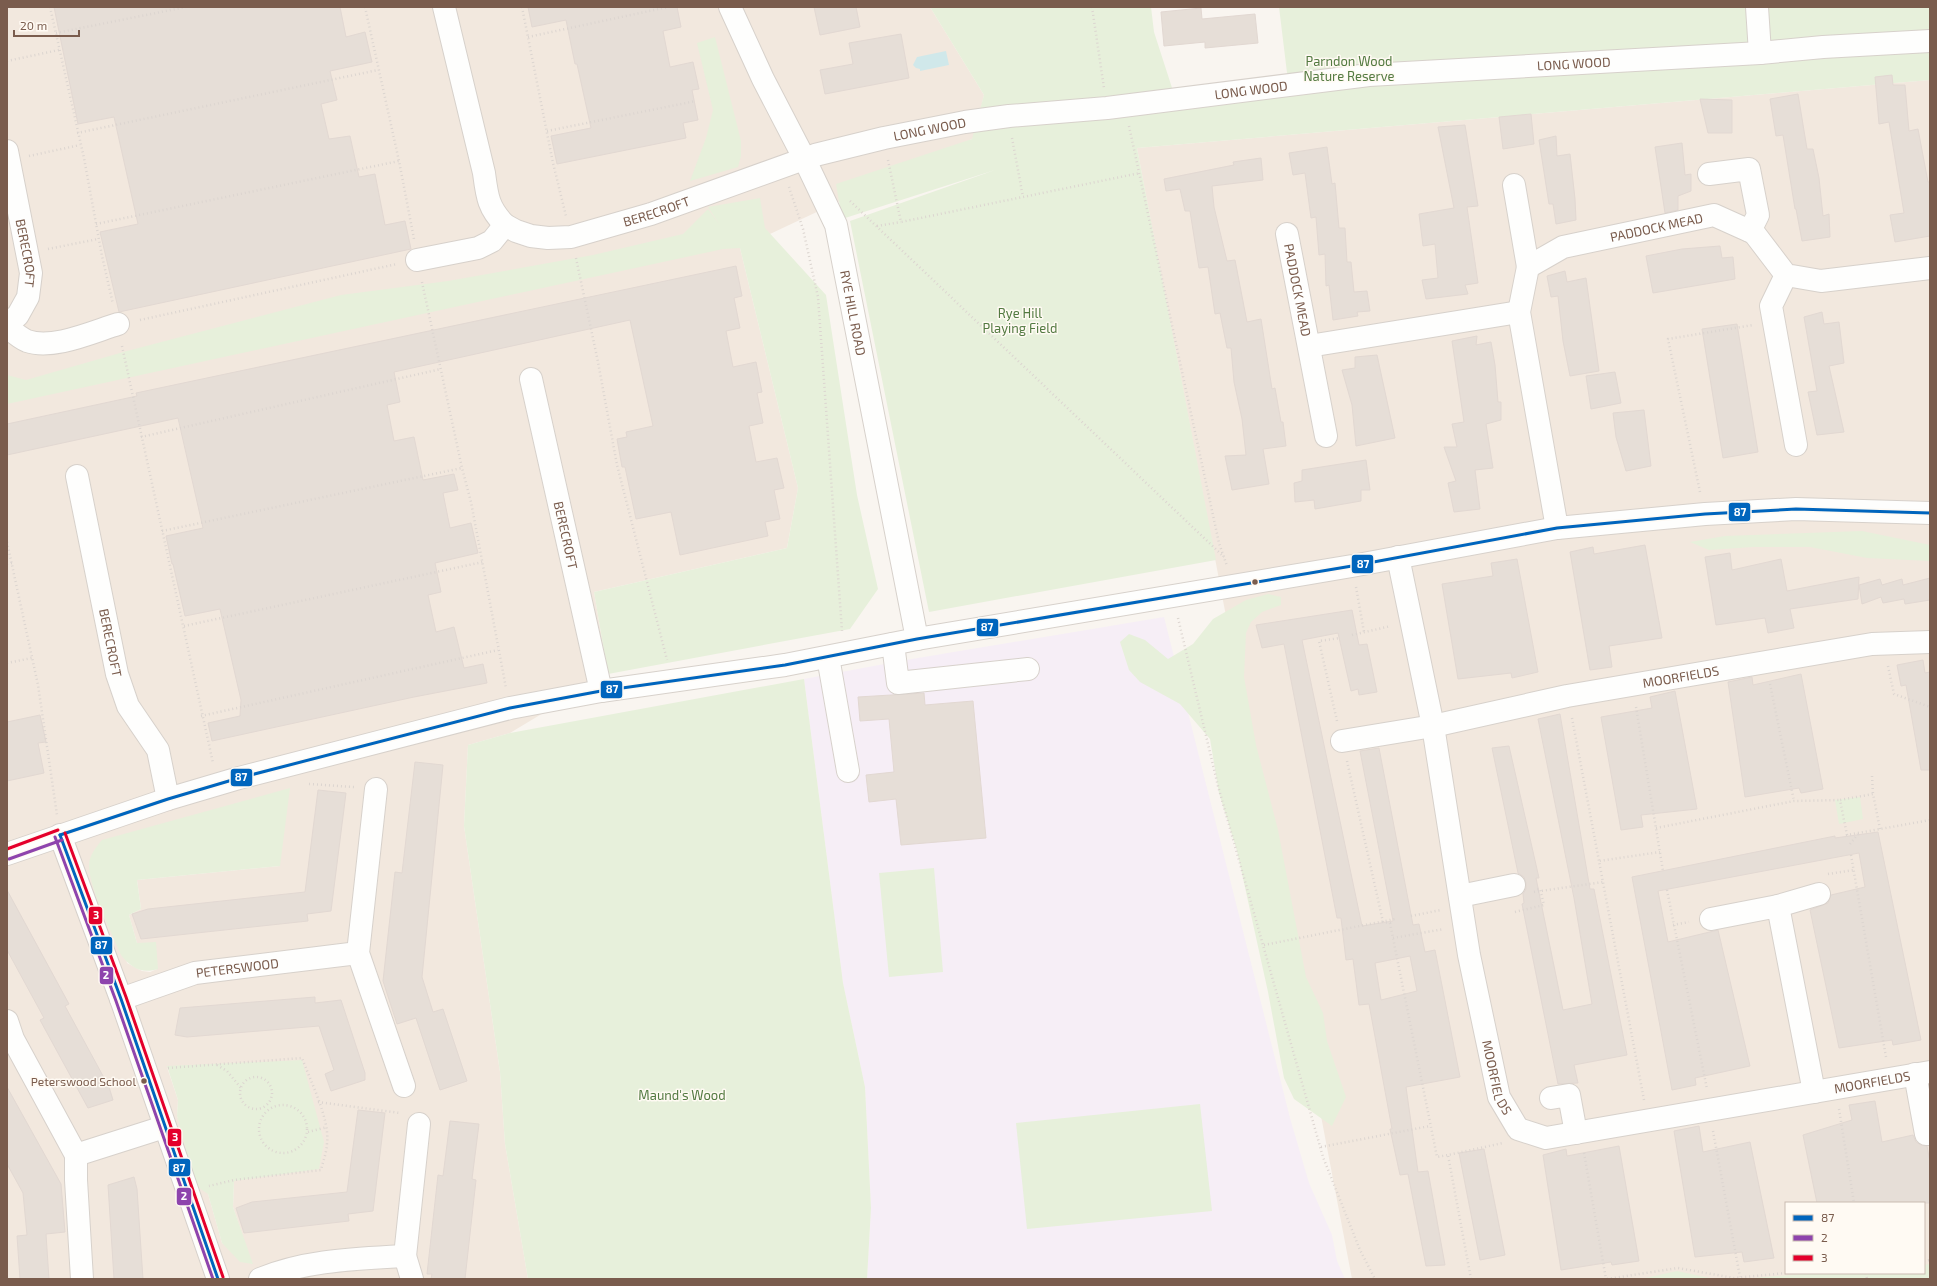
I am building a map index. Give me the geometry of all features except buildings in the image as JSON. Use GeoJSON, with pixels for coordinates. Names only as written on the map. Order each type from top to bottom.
{"type":"FeatureCollection","features":[{"type":"Feature","properties":{"kind":"street","name":"BERECROFT"},"geometry":{"type":"LineString","coordinates":[[444,7],[484,173],[487,198],[492,209],[505,225],[531,236],[548,238],[571,237],[651,214],[783,168],[804,158]]}},
{"type":"Feature","properties":{"kind":"street","name":"RYE HILL ROAD"},"geometry":{"type":"LineString","coordinates":[[730,7],[763,79],[804,158],[836,225],[917,640]]}},
{"type":"Feature","properties":{"kind":"street"},"geometry":{"type":"LineString","coordinates":[[1757,7],[1760,53]]}},
{"type":"Feature","properties":{"kind":"street","name":"LONG WOOD"},"geometry":{"type":"LineString","coordinates":[[804,158],[884,138],[965,122],[1009,116],[1116,107],[1369,75],[1760,53],[1822,47],[1930,41]]}},
{"type":"Feature","properties":{"kind":"street","name":"BERECROFT"},"geometry":{"type":"LineString","coordinates":[[8,156],[31,273],[28,296],[18,315],[7,326],[26,340],[44,344],[69,340],[118,324]]}},
{"type":"Feature","properties":{"kind":"street"},"geometry":{"type":"LineString","coordinates":[[1709,174],[1749,169],[1758,215],[1750,231]]}},
{"type":"Feature","properties":{"kind":"street"},"geometry":{"type":"LineString","coordinates":[[1514,185],[1528,268],[1519,312],[1557,528]]}},
{"type":"Feature","properties":{"kind":"street","name":"PADDOCK MEAD"},"geometry":{"type":"LineString","coordinates":[[1528,268],[1563,246],[1714,215],[1754,233],[1786,275]]}},
{"type":"Feature","properties":{"kind":"street"},"geometry":{"type":"LineString","coordinates":[[417,260],[483,246],[492,241],[505,225]]}},
{"type":"Feature","properties":{"kind":"street","name":"PADDOCK MEAD"},"geometry":{"type":"LineString","coordinates":[[1287,234],[1326,436]]}},
{"type":"Feature","properties":{"kind":"street"},"geometry":{"type":"LineString","coordinates":[[1796,445],[1771,306],[1786,275],[1821,281],[1930,268]]}},
{"type":"Feature","properties":{"kind":"street","name":"PADDOCK MEAD"},"geometry":{"type":"LineString","coordinates":[[1309,346],[1519,312]]}},
{"type":"Feature","properties":{"kind":"street","name":"BERECROFT"},"geometry":{"type":"LineString","coordinates":[[531,379],[601,691]]}},
{"type":"Feature","properties":{"kind":"street","name":"BERECROFT"},"geometry":{"type":"LineString","coordinates":[[77,476],[117,674],[128,706],[158,750],[168,799]]}},
{"type":"Feature","properties":{"kind":"street"},"geometry":{"type":"LineString","coordinates":[[7,854],[168,799],[218,785],[510,708],[601,691],[785,665],[893,644],[1398,557],[1557,528],[1705,514],[1796,509],[1930,513]]}},
{"type":"Feature","properties":{"kind":"street","name":"MOORFIELDS"},"geometry":{"type":"LineString","coordinates":[[1398,557],[1410,621],[1433,726],[1469,955],[1499,1097],[1518,1129],[1546,1138],[1923,1073]]}},
{"type":"Feature","properties":{"kind":"street","name":"MOORFIELDS"},"geometry":{"type":"LineString","coordinates":[[1342,741],[1433,726],[1567,696],[1632,684],[1872,644],[1930,642]]}},
{"type":"Feature","properties":{"kind":"street"},"geometry":{"type":"LineString","coordinates":[[893,644],[898,683],[1028,669]]}},
{"type":"Feature","properties":{"kind":"street"},"geometry":{"type":"LineString","coordinates":[[828,657],[848,772]]}},
{"type":"Feature","properties":{"kind":"street"},"geometry":{"type":"LineString","coordinates":[[376,789],[358,953],[404,1086]]}},
{"type":"Feature","properties":{"kind":"street"},"geometry":{"type":"LineString","coordinates":[[60,835],[120,999],[218,1279]]}},
{"type":"Feature","properties":{"kind":"street"},"geometry":{"type":"LineString","coordinates":[[1460,896],[1520,889]]}},
{"type":"Feature","properties":{"kind":"street"},"geometry":{"type":"LineString","coordinates":[[1712,919],[1778,906],[1819,894]]}},
{"type":"Feature","properties":{"kind":"street"},"geometry":{"type":"LineString","coordinates":[[1778,906],[1814,1092]]}},
{"type":"Feature","properties":{"kind":"street","name":"PETERSWOOD"},"geometry":{"type":"LineString","coordinates":[[120,999],[194,972],[358,953]]}},
{"type":"Feature","properties":{"kind":"street"},"geometry":{"type":"LineString","coordinates":[[7,1021],[13,1039],[76,1155],[76,1180],[82,1279]]}},
{"type":"Feature","properties":{"kind":"street"},"geometry":{"type":"LineString","coordinates":[[1923,1073],[1926,1134],[1930,1134]]}},
{"type":"Feature","properties":{"kind":"street"},"geometry":{"type":"LineString","coordinates":[[1551,1098],[1569,1095],[1578,1133]]}},
{"type":"Feature","properties":{"kind":"street"},"geometry":{"type":"LineString","coordinates":[[410,1119],[404,1256],[412,1279]]}},
{"type":"Feature","properties":{"kind":"street"},"geometry":{"type":"LineString","coordinates":[[76,1155],[164,1127]]}},
{"type":"Feature","properties":{"kind":"street"},"geometry":{"type":"LineString","coordinates":[[260,1279],[296,1266],[338,1260],[404,1256]]}},
{"type":"Feature","properties":{"kind":"path"},"geometry":{"type":"LineString","coordinates":[[50,7],[80,145],[98,239],[184,626],[201,716],[218,785]]}},
{"type":"Feature","properties":{"kind":"path"},"geometry":{"type":"LineString","coordinates":[[56,33],[186,7]]}},
{"type":"Feature","properties":{"kind":"path"},"geometry":{"type":"LineString","coordinates":[[365,7],[399,161],[417,260],[462,468],[471,502],[510,708]]}},
{"type":"Feature","properties":{"kind":"path"},"geometry":{"type":"LineString","coordinates":[[522,7],[547,131],[598,362],[617,465],[673,680]]}},
{"type":"Feature","properties":{"kind":"path"},"geometry":{"type":"LineString","coordinates":[[528,37],[668,7]]}},
{"type":"Feature","properties":{"kind":"path"},"geometry":{"type":"LineString","coordinates":[[1092,7],[1116,107],[1140,173],[1224,557],[1229,573]]}},
{"type":"Feature","properties":{"kind":"path"},"geometry":{"type":"LineString","coordinates":[[7,61],[59,50]]}},
{"type":"Feature","properties":{"kind":"path"},"geometry":{"type":"LineString","coordinates":[[77,134],[378,70]]}},
{"type":"Feature","properties":{"kind":"path"},"geometry":{"type":"LineString","coordinates":[[547,131],[696,101]]}},
{"type":"Feature","properties":{"kind":"path"},"geometry":{"type":"LineString","coordinates":[[1009,116],[1023,197]]}},
{"type":"Feature","properties":{"kind":"path"},"geometry":{"type":"LineString","coordinates":[[884,138],[901,222]]}},
{"type":"Feature","properties":{"kind":"path"},"geometry":{"type":"LineString","coordinates":[[8,156],[80,145]]}},
{"type":"Feature","properties":{"kind":"path"},"geometry":{"type":"LineString","coordinates":[[96,224],[399,161]]}},
{"type":"Feature","properties":{"kind":"path"},"geometry":{"type":"LineString","coordinates":[[783,168],[803,229],[818,297],[842,635]]}},
{"type":"Feature","properties":{"kind":"path"},"geometry":{"type":"LineString","coordinates":[[877,226],[1140,173]]}},
{"type":"Feature","properties":{"kind":"path"},"geometry":{"type":"LineString","coordinates":[[849,200],[1224,557]]}},
{"type":"Feature","properties":{"kind":"path"},"geometry":{"type":"LineString","coordinates":[[28,253],[98,239]]}},
{"type":"Feature","properties":{"kind":"path"},"geometry":{"type":"LineString","coordinates":[[118,324],[417,260]]}},
{"type":"Feature","properties":{"kind":"path"},"geometry":{"type":"LineString","coordinates":[[1700,493],[1668,339],[1774,322]]}},
{"type":"Feature","properties":{"kind":"path"},"geometry":{"type":"LineString","coordinates":[[141,437],[441,369]]}},
{"type":"Feature","properties":{"kind":"path"},"geometry":{"type":"LineString","coordinates":[[162,530],[462,468]]}},
{"type":"Feature","properties":{"kind":"path"},"geometry":{"type":"LineString","coordinates":[[7,542],[38,685],[60,835]]}},
{"type":"Feature","properties":{"kind":"path"},"geometry":{"type":"LineString","coordinates":[[184,626],[483,562]]}},
{"type":"Feature","properties":{"kind":"path"},"geometry":{"type":"LineString","coordinates":[[7,564],[12,563]]}},
{"type":"Feature","properties":{"kind":"path"},"geometry":{"type":"LineString","coordinates":[[1356,586],[1364,632]]}},
{"type":"Feature","properties":{"kind":"path"},"geometry":{"type":"LineString","coordinates":[[1174,596],[1218,786],[1320,1147],[1360,1250],[1375,1279]]}},
{"type":"Feature","properties":{"kind":"path"},"geometry":{"type":"LineString","coordinates":[[1352,635],[1410,621]]}},
{"type":"Feature","properties":{"kind":"path"},"geometry":{"type":"LineString","coordinates":[[1340,638],[1319,642],[1383,922]]}},
{"type":"Feature","properties":{"kind":"path"},"geometry":{"type":"LineString","coordinates":[[1884,643],[1894,694],[1930,707]]}},
{"type":"Feature","properties":{"kind":"path"},"geometry":{"type":"LineString","coordinates":[[201,716],[498,650]]}},
{"type":"Feature","properties":{"kind":"path"},"geometry":{"type":"LineString","coordinates":[[7,663],[32,658]]}},
{"type":"Feature","properties":{"kind":"path"},"geometry":{"type":"LineString","coordinates":[[1766,662],[1794,801]]}},
{"type":"Feature","properties":{"kind":"path"},"geometry":{"type":"LineString","coordinates":[[1632,684],[1663,871]]}},
{"type":"Feature","properties":{"kind":"path"},"geometry":{"type":"LineString","coordinates":[[1567,696],[1648,1121]]}},
{"type":"Feature","properties":{"kind":"path"},"geometry":{"type":"LineString","coordinates":[[1872,776],[1873,794],[1880,829]]}},
{"type":"Feature","properties":{"kind":"path"},"geometry":{"type":"LineString","coordinates":[[1656,828],[1794,801],[1840,800],[1873,794]]}},
{"type":"Feature","properties":{"kind":"path"},"geometry":{"type":"LineString","coordinates":[[1840,800],[1847,835],[1930,820]]}},
{"type":"Feature","properties":{"kind":"path"},"geometry":{"type":"LineString","coordinates":[[1850,844],[1858,833]]}},
{"type":"Feature","properties":{"kind":"path"},"geometry":{"type":"LineString","coordinates":[[1599,861],[1660,852]]}},
{"type":"Feature","properties":{"kind":"path"},"geometry":{"type":"LineString","coordinates":[[1851,855],[1889,1079]]}},
{"type":"Feature","properties":{"kind":"path"},"geometry":{"type":"LineString","coordinates":[[1520,889],[1540,890],[1603,882]]}},
{"type":"Feature","properties":{"kind":"path"},"geometry":{"type":"LineString","coordinates":[[1515,912],[1544,905],[1540,890]]}},
{"type":"Feature","properties":{"kind":"path"},"geometry":{"type":"LineString","coordinates":[[1667,890],[1711,1110],[1740,1278]]}},
{"type":"Feature","properties":{"kind":"path"},"geometry":{"type":"LineString","coordinates":[[1411,916],[1444,910]]}},
{"type":"Feature","properties":{"kind":"path"},"geometry":{"type":"LineString","coordinates":[[1264,945],[1394,919]]}},
{"type":"Feature","properties":{"kind":"path"},"geometry":{"type":"LineString","coordinates":[[1383,922],[1390,923],[1437,1157],[1448,1156],[1510,1142],[1527,1132]]}},
{"type":"Feature","properties":{"kind":"path"},"geometry":{"type":"LineString","coordinates":[[1393,938],[1464,925]]}},
{"type":"Feature","properties":{"kind":"path"},"geometry":{"type":"LineString","coordinates":[[144,1069],[302,1058],[327,1127],[328,1142],[321,1170],[234,1180],[187,1192]]}},
{"type":"Feature","properties":{"kind":"path"},"geometry":{"type":"LineString","coordinates":[[217,1065],[227,1071],[241,1088]]}},
{"type":"Feature","properties":{"kind":"path"},"geometry":{"type":"LineString","coordinates":[[253,1077],[262,1078],[268,1082],[273,1094],[271,1100],[266,1106],[259,1109],[249,1108],[240,1096],[241,1088],[243,1083],[253,1077]]}},
{"type":"Feature","properties":{"kind":"path"},"geometry":{"type":"LineString","coordinates":[[1836,1089],[1854,1202]]}},
{"type":"Feature","properties":{"kind":"path"},"geometry":{"type":"LineString","coordinates":[[318,1102],[410,1119]]}},
{"type":"Feature","properties":{"kind":"path"},"geometry":{"type":"LineString","coordinates":[[280,1105],[291,1106],[300,1111],[305,1118],[308,1132],[301,1146],[291,1153],[275,1152],[265,1146],[261,1140],[258,1130],[260,1122],[268,1110],[280,1105]]}},
{"type":"Feature","properties":{"kind":"path"},"geometry":{"type":"LineString","coordinates":[[266,1106],[268,1110]]}},
{"type":"Feature","properties":{"kind":"path"},"geometry":{"type":"LineString","coordinates":[[1320,1147],[1430,1126]]}},
{"type":"Feature","properties":{"kind":"path"},"geometry":{"type":"LineString","coordinates":[[308,1132],[327,1127]]}},
{"type":"Feature","properties":{"kind":"path"},"geometry":{"type":"LineString","coordinates":[[1578,1133],[1607,1279],[1678,1268],[1734,1278],[1785,1273]]}},
{"type":"Feature","properties":{"kind":"path"},"geometry":{"type":"LineString","coordinates":[[1448,1156],[1471,1279]]}},
{"type":"Feature","properties":{"kind":"shaded area"},"geometry":{"type":"Polygon","coordinates":[[[7,7],[930,7],[984,95],[974,138],[740,248],[798,488],[787,548],[594,592],[608,674],[510,733],[468,745],[464,826],[500,1072],[505,1144],[528,1279],[7,1279],[7,7]],[[102,840],[127,963],[142,971],[150,972],[157,969],[137,943],[129,915],[141,909],[137,880],[280,866],[102,840]],[[167,1067],[178,1100],[177,1116],[208,1194],[222,1243],[252,1264],[233,1207],[234,1181],[167,1067]]]}},
{"type":"Feature","properties":{"kind":"shaded area"},"geometry":{"type":"Polygon","coordinates":[[[1930,80],[1930,1279],[1352,1279],[1137,148],[1930,80]]]}},
{"type":"Feature","properties":{"kind":"shaded area"},"geometry":{"type":"Polygon","coordinates":[[[1164,617],[1290,1118],[1309,1183],[1332,1235],[1337,1261],[1345,1279],[867,1279],[871,1208],[865,1087],[843,983],[804,679],[906,660],[1164,617]]]}},
{"type":"Feature","properties":{"kind":"green space"},"geometry":{"type":"Polygon","coordinates":[[[930,7],[1151,7],[1154,32],[1174,94],[1288,81],[1279,7],[1930,7],[1930,80],[1137,148],[1216,560],[929,612],[850,221],[995,170],[842,219],[836,184],[972,139],[984,95],[930,7]]]}},
{"type":"Feature","properties":{"kind":"green space"},"geometry":{"type":"Polygon","coordinates":[[[715,37],[741,141],[741,156],[738,167],[690,181],[706,138],[713,110],[697,43],[715,37]]]}},
{"type":"Feature","properties":{"kind":"green space"},"geometry":{"type":"Polygon","coordinates":[[[760,198],[765,228],[826,295],[857,495],[878,589],[850,629],[608,674],[594,592],[787,548],[798,488],[740,248],[723,249],[7,404],[7,375],[26,380],[127,351],[341,295],[448,281],[593,255],[683,234],[708,209],[720,225],[708,207],[760,198]]]}},
{"type":"Feature","properties":{"kind":"green space"},"geometry":{"type":"Polygon","coordinates":[[[1862,531],[1930,545],[1930,561],[1867,558],[1810,547],[1753,547],[1709,550],[1690,542],[1725,536],[1862,531]]]}},
{"type":"Feature","properties":{"kind":"green space"},"geometry":{"type":"Polygon","coordinates":[[[1268,594],[1281,597],[1281,605],[1262,612],[1251,622],[1246,633],[1244,677],[1256,745],[1278,830],[1306,977],[1323,1013],[1327,1041],[1346,1097],[1332,1126],[1294,1099],[1284,1078],[1268,992],[1237,851],[1219,793],[1210,739],[1180,704],[1140,682],[1129,670],[1120,642],[1129,634],[1145,640],[1168,659],[1193,644],[1213,619],[1246,600],[1268,594]]]}},
{"type":"Feature","properties":{"kind":"green space","name":"Maund's Wood"},"geometry":{"type":"Polygon","coordinates":[[[804,679],[843,983],[865,1087],[871,1208],[867,1279],[528,1279],[505,1144],[500,1072],[464,826],[468,745],[510,733],[804,679]]]}},
{"type":"Feature","properties":{"kind":"green space"},"geometry":{"type":"Polygon","coordinates":[[[290,788],[280,866],[137,880],[141,909],[129,915],[137,943],[156,942],[158,969],[147,971],[137,969],[129,963],[121,955],[107,924],[90,876],[89,863],[91,856],[102,840],[290,788]]]}},
{"type":"Feature","properties":{"kind":"green space"},"geometry":{"type":"Polygon","coordinates":[[[1860,797],[1863,819],[1839,824],[1835,800],[1860,797]]]}},
{"type":"Feature","properties":{"kind":"green space"},"geometry":{"type":"Polygon","coordinates":[[[934,868],[943,972],[889,977],[879,873],[934,868]]]}},
{"type":"Feature","properties":{"kind":"green space"},"geometry":{"type":"Polygon","coordinates":[[[302,1060],[324,1142],[319,1169],[234,1181],[233,1207],[253,1264],[240,1262],[222,1243],[208,1194],[196,1186],[177,1116],[178,1100],[167,1066],[302,1060]]]}},
{"type":"Feature","properties":{"kind":"green space"},"geometry":{"type":"Polygon","coordinates":[[[1200,1104],[1212,1211],[1027,1229],[1016,1123],[1200,1104]]]}},
{"type":"Feature","properties":{"kind":"green space"},"geometry":{"type":"Polygon","coordinates":[[[1930,1264],[1930,1279],[1742,1279],[1801,1274],[1925,1274],[1925,1265],[1930,1264]]]}},
{"type":"Feature","properties":{"kind":"green space"},"geometry":{"type":"Polygon","coordinates":[[[1677,1271],[1714,1279],[1641,1279],[1677,1271]]]}},
{"type":"Feature","properties":{"kind":"water"},"geometry":{"type":"Polygon","coordinates":[[[946,51],[949,65],[920,71],[920,69],[913,65],[917,57],[946,51]]]}},
{"type":"Feature","properties":{"kind":"transit line","name":"87"},"geometry":{"type":"LineString","coordinates":[[60,835],[168,799],[239,778],[510,708],[601,691],[785,665],[917,639],[1352,566],[1557,528],[1705,514],[1796,509],[1930,513]]}},
{"type":"Feature","properties":{"kind":"transit line","name":"3"},"geometry":{"type":"LineString","coordinates":[[7,849],[58,830]]}},
{"type":"Feature","properties":{"kind":"transit line","name":"3"},"geometry":{"type":"LineString","coordinates":[[65,833],[126,997],[223,1277]]}},
{"type":"Feature","properties":{"kind":"transit line","name":"87"},"geometry":{"type":"LineString","coordinates":[[60,835],[121,999],[218,1279]]}},
{"type":"Feature","properties":{"kind":"transit line","name":"2"},"geometry":{"type":"LineString","coordinates":[[55,837],[116,1001],[213,1279]]}},
{"type":"Feature","properties":{"kind":"transit line","name":"2"},"geometry":{"type":"LineString","coordinates":[[9,859],[62,840]]}},
{"type":"Feature","properties":{"kind":"place","name":"Peterswood School"},"geometry":{"type":"Point","coordinates":[144,1081]}},
{"type":"Feature","properties":{"kind":"park label","name":"Parndon Wood Nature Reserve"},"geometry":{"type":"Point","coordinates":[1349,68]}},
{"type":"Feature","properties":{"kind":"park label","name":"Rye Hill Playing Field"},"geometry":{"type":"Point","coordinates":[1020,320]}}]}
